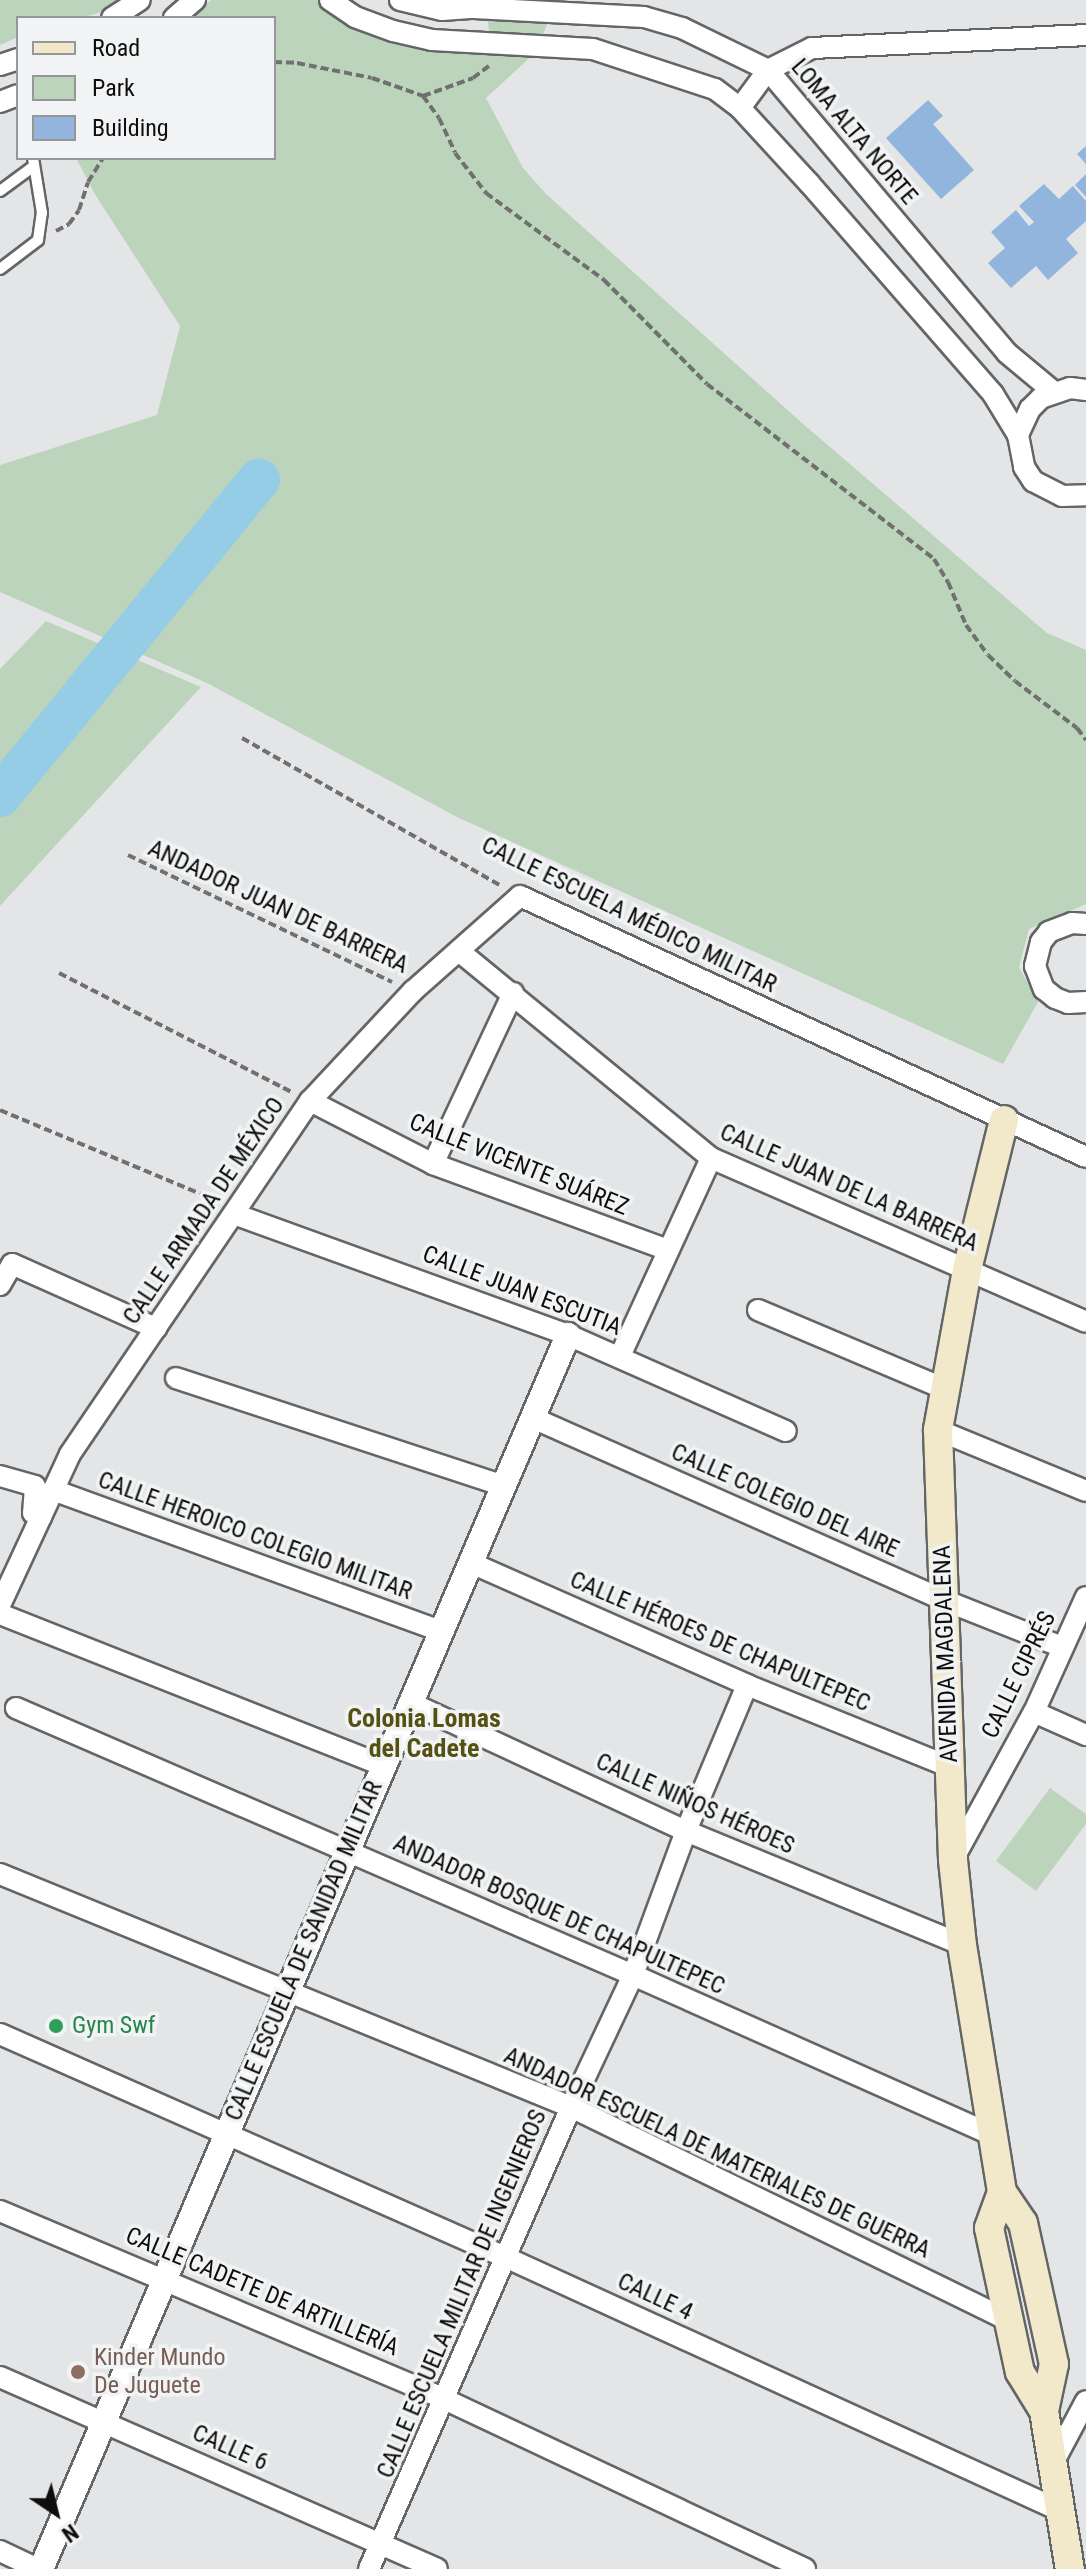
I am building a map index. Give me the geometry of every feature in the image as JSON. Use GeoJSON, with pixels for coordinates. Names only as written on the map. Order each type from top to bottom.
{"type":"FeatureCollection","features":[{"type":"Feature","properties":{"kind":"main road","name":"AVENIDA MAGDALENA"},"geometry":{"type":"LineString","coordinates":[[1004,1120],[967,1270],[943,1388],[938,1430],[953,1860],[962,1945],[1002,2192],[1023,2223],[1054,2364],[1044,2411]]}},
{"type":"Feature","properties":{"kind":"main road","name":"AVENIDA MAGDALENA"},"geometry":{"type":"LineString","coordinates":[[1002,2192],[989,2228],[1020,2372],[1044,2411],[1070,2569]]}},
{"type":"Feature","properties":{"kind":"street"},"geometry":{"type":"LineString","coordinates":[[115,16],[140,0]]}},
{"type":"Feature","properties":{"kind":"street"},"geometry":{"type":"LineString","coordinates":[[176,16],[195,0]]}},
{"type":"Feature","properties":{"kind":"street"},"geometry":{"type":"LineString","coordinates":[[330,0],[355,17],[432,40],[593,49],[715,89],[740,108],[993,394],[1018,435],[1024,467],[1033,481],[1062,496],[1086,495]]}},
{"type":"Feature","properties":{"kind":"street"},"geometry":{"type":"LineString","coordinates":[[400,0],[442,10],[474,8],[644,17],[682,28],[768,70],[740,108]]}},
{"type":"Feature","properties":{"kind":"street","name":"LOMA ALTA NORTE"},"geometry":{"type":"LineString","coordinates":[[1054,392],[1007,353],[768,70],[812,48],[1086,35]]}},
{"type":"Feature","properties":{"kind":"street"},"geometry":{"type":"LineString","coordinates":[[1018,435],[1030,409],[1054,392],[1086,390]]}},
{"type":"Feature","properties":{"kind":"street","name":"CALLE ARMADA DE MÉXICO"},"geometry":{"type":"LineString","coordinates":[[0,1605],[70,1454],[208,1250],[226,1208],[310,1101],[413,991],[520,896]]}},
{"type":"Feature","properties":{"kind":"street","name":"CALLE ESCUELA MÉDICO MILITAR"},"geometry":{"type":"LineString","coordinates":[[520,896],[1004,1120]]}},
{"type":"Feature","properties":{"kind":"street"},"geometry":{"type":"LineString","coordinates":[[1086,924],[1072,923],[1049,932],[1041,942],[1035,966],[1044,989],[1055,998],[1068,1003],[1086,1002]]}},
{"type":"Feature","properties":{"kind":"street","name":"CALLE JUAN DE LA BARRERA"},"geometry":{"type":"LineString","coordinates":[[459,951],[711,1158],[1086,1322]]}},
{"type":"Feature","properties":{"kind":"street"},"geometry":{"type":"LineString","coordinates":[[433,1164],[513,993]]}},
{"type":"Feature","properties":{"kind":"street","name":"CALLE VICENTE SUÁREZ"},"geometry":{"type":"LineString","coordinates":[[310,1101],[433,1164],[668,1250]]}},
{"type":"Feature","properties":{"kind":"street"},"geometry":{"type":"LineString","coordinates":[[1004,1120],[1086,1157]]}},
{"type":"Feature","properties":{"kind":"street"},"geometry":{"type":"LineString","coordinates":[[620,1356],[711,1158]]}},
{"type":"Feature","properties":{"kind":"street","name":"CALLE JUAN ESCUTIA"},"geometry":{"type":"LineString","coordinates":[[226,1208],[568,1335],[786,1431]]}},
{"type":"Feature","properties":{"kind":"street"},"geometry":{"type":"LineString","coordinates":[[0,1285],[12,1264],[156,1328]]}},
{"type":"Feature","properties":{"kind":"street"},"geometry":{"type":"LineString","coordinates":[[758,1310],[943,1388]]}},
{"type":"Feature","properties":{"kind":"street","name":"CALLE ESCUELA DE SANIDAD MILITAR"},"geometry":{"type":"LineString","coordinates":[[39,2569],[166,2278],[225,2131],[350,1852],[440,1631],[568,1335]]}},
{"type":"Feature","properties":{"kind":"street"},"geometry":{"type":"LineString","coordinates":[[176,1378],[504,1486]]}},
{"type":"Feature","properties":{"kind":"street","name":"CALLE COLEGIO DEL AIRE"},"geometry":{"type":"LineString","coordinates":[[533,1418],[946,1601],[1062,1647]]}},
{"type":"Feature","properties":{"kind":"street"},"geometry":{"type":"LineString","coordinates":[[938,1430],[1086,1491]]}},
{"type":"Feature","properties":{"kind":"street"},"geometry":{"type":"LineString","coordinates":[[0,1476],[35,1486],[33,1513],[41,1517]]}},
{"type":"Feature","properties":{"kind":"street","name":"CALLE HEROICO COLEGIO MILITAR"},"geometry":{"type":"LineString","coordinates":[[53,1490],[440,1631]]}},
{"type":"Feature","properties":{"kind":"street","name":"CALLE HÉROES DE CHAPULTEPEC"},"geometry":{"type":"LineString","coordinates":[[471,1563],[747,1685],[950,1767]]}},
{"type":"Feature","properties":{"kind":"street","name":"CALLE CIPRÉS"},"geometry":{"type":"LineString","coordinates":[[953,1860],[1034,1712],[1086,1597]]}},
{"type":"Feature","properties":{"kind":"street"},"geometry":{"type":"LineString","coordinates":[[0,1614],[384,1766]]}},
{"type":"Feature","properties":{"kind":"street","name":"CALLE ESCUELA MILITAR DE INGENIEROS"},"geometry":{"type":"LineString","coordinates":[[369,2569],[571,2107],[633,1975],[686,1831],[747,1685]]}},
{"type":"Feature","properties":{"kind":"street","name":"CALLE NIÑOS HÉROES"},"geometry":{"type":"LineString","coordinates":[[411,1703],[686,1831],[962,1945]]}},
{"type":"Feature","properties":{"kind":"street","name":"ANDADOR BOSQUE DE CHAPULTEPEC"},"geometry":{"type":"LineString","coordinates":[[16,1708],[633,1975],[992,2135]]}},
{"type":"Feature","properties":{"kind":"street"},"geometry":{"type":"LineString","coordinates":[[1034,1712],[1086,1735]]}},
{"type":"Feature","properties":{"kind":"street","name":"ANDADOR ESCUELA DE MATERIALES DE GUERRA"},"geometry":{"type":"LineString","coordinates":[[0,1875],[571,2107],[1009,2321]]}},
{"type":"Feature","properties":{"kind":"street","name":"CALLE 4"},"geometry":{"type":"LineString","coordinates":[[0,2034],[225,2131],[1063,2512]]}},
{"type":"Feature","properties":{"kind":"street","name":"CALLE CADETE DE ARTILLERÍA"},"geometry":{"type":"LineString","coordinates":[[0,2211],[166,2278],[444,2399],[805,2569]]}},
{"type":"Feature","properties":{"kind":"street","name":"CALLE 6"},"geometry":{"type":"LineString","coordinates":[[0,2377],[437,2569]]}},
{"type":"Feature","properties":{"kind":"street"},"geometry":{"type":"LineString","coordinates":[[1053,2463],[1086,2401]]}},
{"type":"Feature","properties":{"kind":"street"},"geometry":{"type":"LineString","coordinates":[[0,2551],[39,2569]]}},
{"type":"Feature","properties":{"kind":"lane"},"geometry":{"type":"LineString","coordinates":[[0,269],[38,240],[42,213],[34,162]]}},
{"type":"Feature","properties":{"kind":"lane"},"geometry":{"type":"LineString","coordinates":[[0,191],[34,162]]}},
{"type":"Feature","properties":{"kind":"path"},"geometry":{"type":"LineString","coordinates":[[276,62],[297,63],[372,78],[423,96],[439,118],[455,153],[486,193],[604,280],[707,384],[934,559],[948,582],[966,625],[988,655],[1015,681],[1077,728],[1086,740]]}},
{"type":"Feature","properties":{"kind":"path"},"geometry":{"type":"LineString","coordinates":[[423,96],[473,78],[491,64]]}},
{"type":"Feature","properties":{"kind":"path"},"geometry":{"type":"LineString","coordinates":[[38,240],[69,224],[102,160]]}},
{"type":"Feature","properties":{"kind":"path","name":"CALLE ESCUELA MÉDICO MILITAR"},"geometry":{"type":"LineString","coordinates":[[242,738],[520,896]]}},
{"type":"Feature","properties":{"kind":"path","name":"ANDADOR JUAN DE BARRERA"},"geometry":{"type":"LineString","coordinates":[[128,855],[413,991]]}},
{"type":"Feature","properties":{"kind":"path"},"geometry":{"type":"LineString","coordinates":[[59,973],[310,1101]]}},
{"type":"Feature","properties":{"kind":"path"},"geometry":{"type":"LineString","coordinates":[[0,1110],[196,1192],[226,1208]]}},
{"type":"Feature","properties":{"kind":"green space"},"geometry":{"type":"Polygon","coordinates":[[[0,0],[121,0],[105,11],[88,16],[16,16],[16,38],[0,45],[0,0]]]}},
{"type":"Feature","properties":{"kind":"green space"},"geometry":{"type":"Polygon","coordinates":[[[211,0],[320,0],[376,37],[492,54],[485,0],[556,0],[537,51],[486,98],[523,168],[546,194],[802,423],[1047,633],[1086,650],[1086,904],[1029,929],[1019,967],[1038,1002],[1003,1064],[459,818],[207,683],[0,592],[0,465],[157,415],[180,326],[96,196],[77,160],[276,160],[276,16],[194,16],[211,0]]]}},
{"type":"Feature","properties":{"kind":"green space"},"geometry":{"type":"Polygon","coordinates":[[[46,621],[201,687],[0,906],[0,669],[46,621]]]}},
{"type":"Feature","properties":{"kind":"green space"},"geometry":{"type":"Polygon","coordinates":[[[1050,1788],[1086,1814],[1086,1824],[1036,1891],[996,1861],[1050,1788]]]}},
{"type":"Feature","properties":{"kind":"building"},"geometry":{"type":"Polygon","coordinates":[[[928,100],[943,116],[933,124],[974,170],[941,199],[886,138],[928,100]]]}},
{"type":"Feature","properties":{"kind":"building"},"geometry":{"type":"Polygon","coordinates":[[[1086,146],[1086,164],[1077,154],[1086,146]]]}},
{"type":"Feature","properties":{"kind":"building"},"geometry":{"type":"Polygon","coordinates":[[[1086,174],[1086,197],[1075,185],[1086,174]]]}},
{"type":"Feature","properties":{"kind":"building"},"geometry":{"type":"Polygon","coordinates":[[[1044,184],[1059,199],[1073,186],[1086,201],[1086,221],[1066,239],[1078,253],[1048,280],[1036,266],[1011,288],[988,263],[1005,248],[991,232],[1016,210],[1029,226],[1034,222],[1019,206],[1044,184]]]}},
{"type":"Feature","properties":{"kind":"waterway"},"geometry":{"type":"LineString","coordinates":[[0,796],[259,479]]}},
{"type":"Feature","properties":{"kind":"place","name":"Gym Swf"},"geometry":{"type":"Point","coordinates":[56,2026]}},
{"type":"Feature","properties":{"kind":"place","name":"Kinder Mundo De Juguete"},"geometry":{"type":"Point","coordinates":[78,2372]}},
{"type":"Feature","properties":{"kind":"district","name":"Colonia Lomas del Cadete"},"geometry":{"type":"Point","coordinates":[424,1734]}}]}
